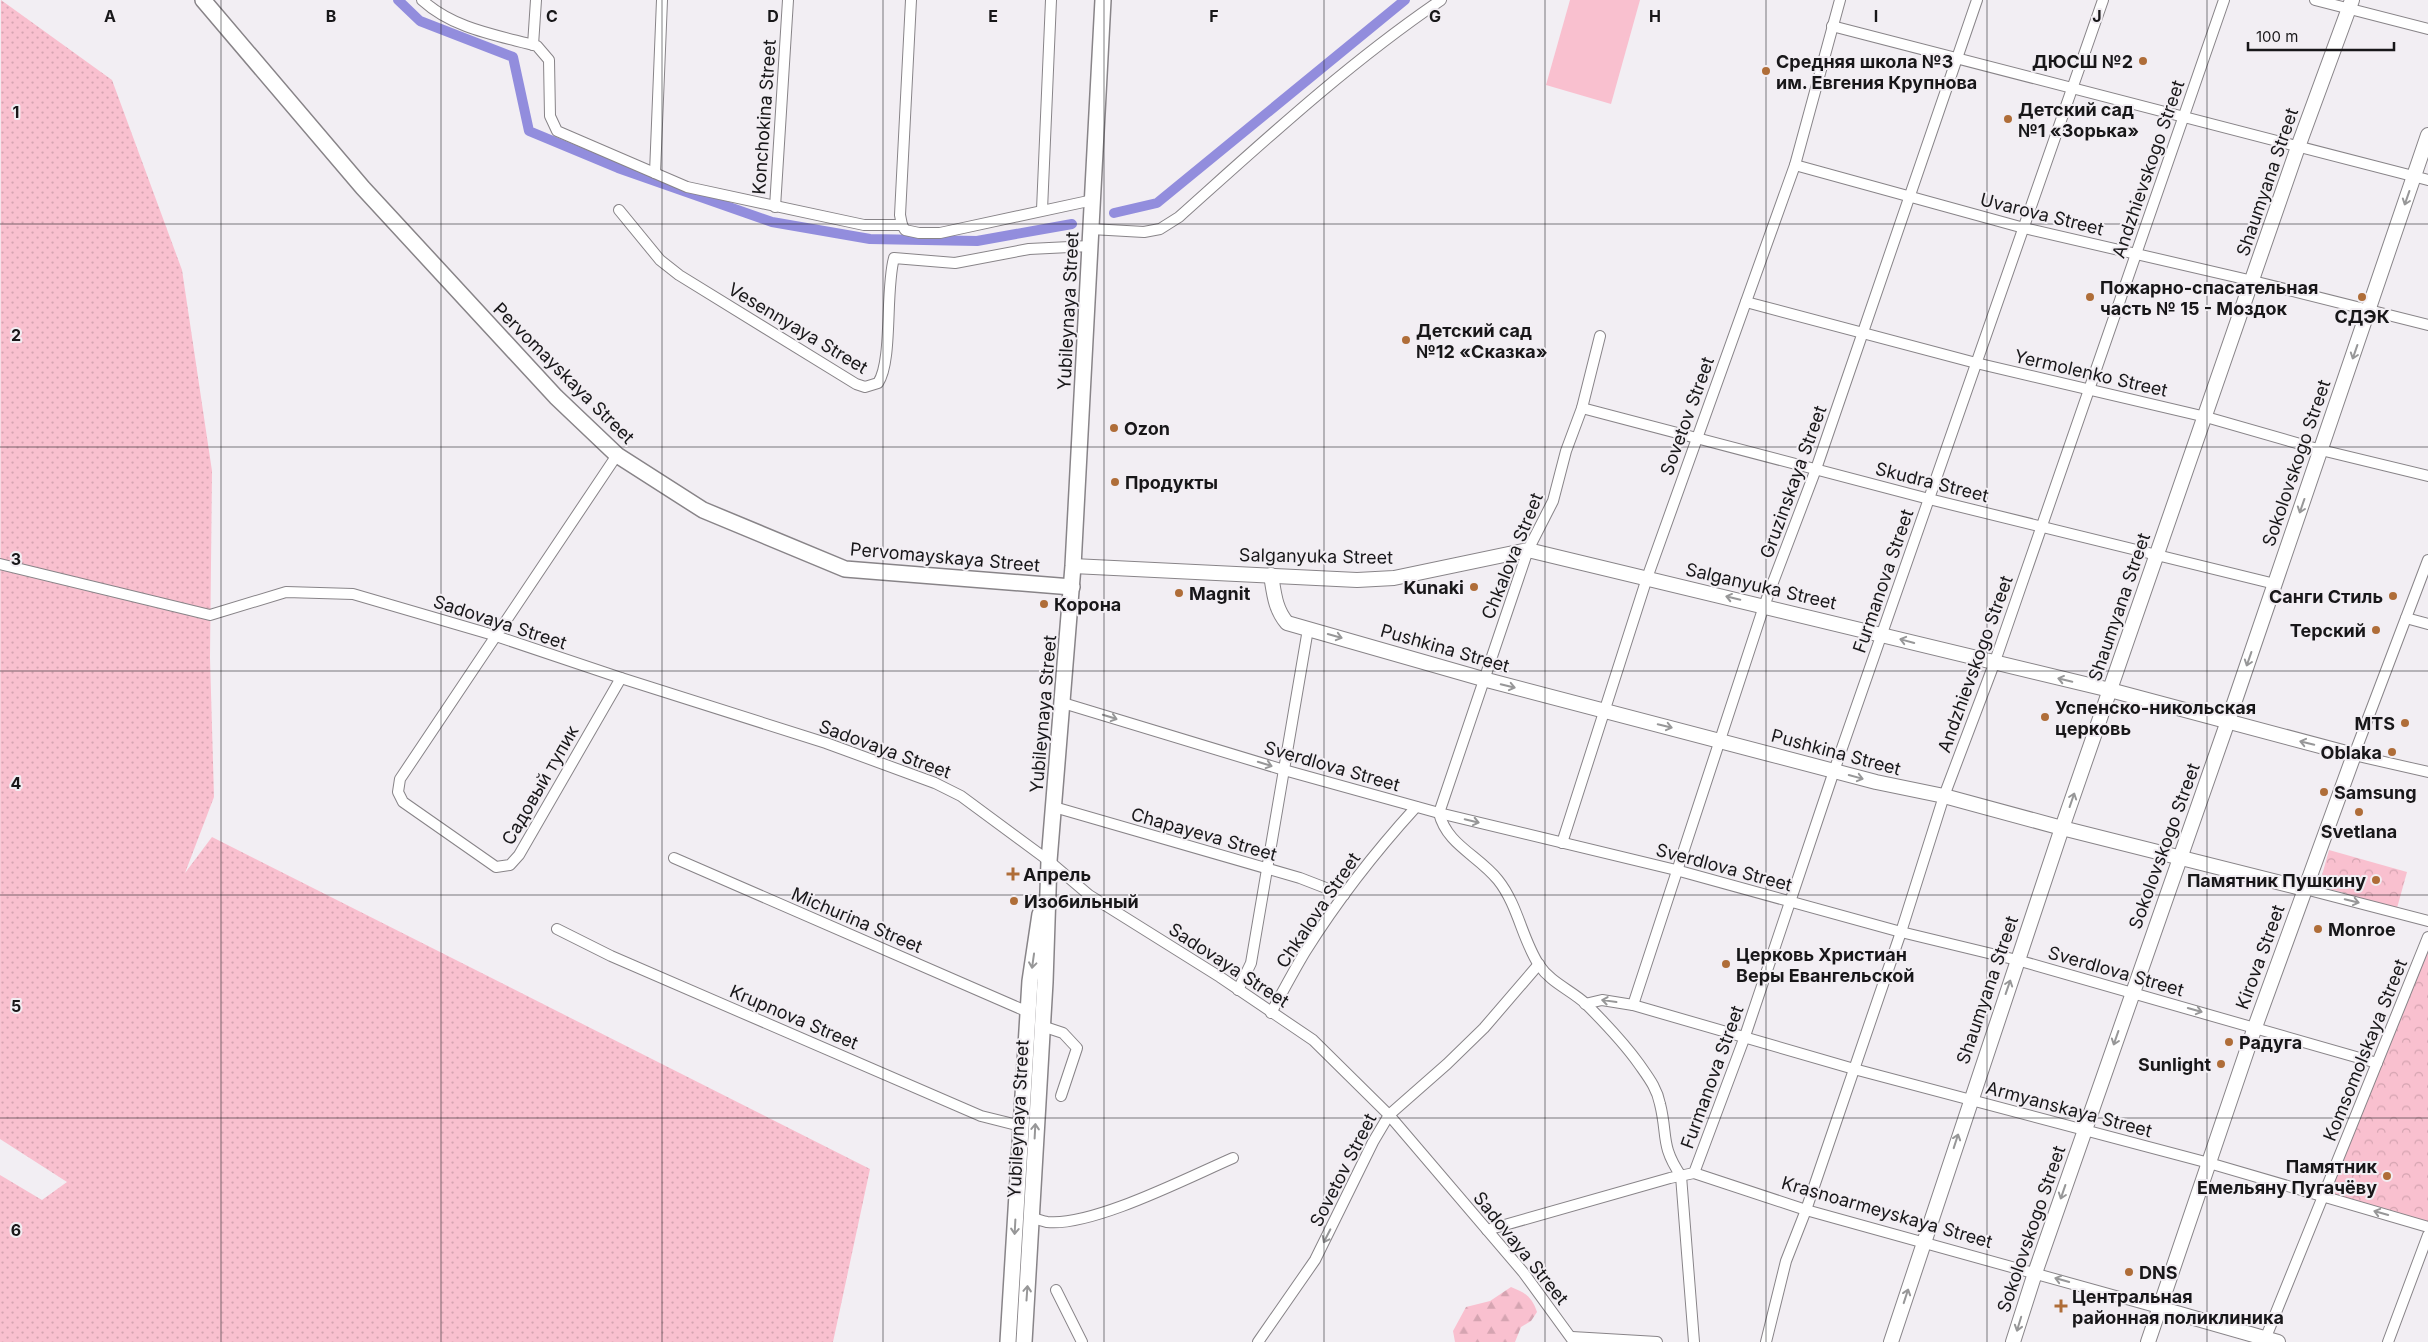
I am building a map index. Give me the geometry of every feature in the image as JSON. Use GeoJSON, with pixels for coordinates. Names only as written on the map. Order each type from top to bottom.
{"type":"FeatureCollection","features":[{"type":"Feature","properties":{"kind":"main road","name":"Pervomayskaya Street"},"geometry":{"type":"LineString","coordinates":[[203,0],[363,188],[556,397],[617,455],[703,510],[845,569],[1072,586]]}},
{"type":"Feature","properties":{"kind":"main road","name":"Yubileynaya Street"},"geometry":{"type":"LineString","coordinates":[[1024,1342],[1042,1026],[1049,861],[1072,586],[1103,0]]}},
{"type":"Feature","properties":{"kind":"main road"},"geometry":{"type":"LineString","coordinates":[[1008,1342],[1028,1012],[1032,971],[1049,861]]}},
{"type":"Feature","properties":{"kind":"street"},"geometry":{"type":"LineString","coordinates":[[422,0],[438,14],[472,30],[533,45],[544,52],[549,60],[550,116],[557,131],[688,187],[864,225],[902,225]]}},
{"type":"Feature","properties":{"kind":"street"},"geometry":{"type":"LineString","coordinates":[[533,45],[536,0]]}},
{"type":"Feature","properties":{"kind":"street"},"geometry":{"type":"LineString","coordinates":[[655,173],[662,0]]}},
{"type":"Feature","properties":{"kind":"street","name":"Konchokina Street"},"geometry":{"type":"LineString","coordinates":[[775,207],[788,0]]}},
{"type":"Feature","properties":{"kind":"street"},"geometry":{"type":"LineString","coordinates":[[911,0],[900,215],[905,230],[919,233],[940,232],[1093,200]]}},
{"type":"Feature","properties":{"kind":"street"},"geometry":{"type":"LineString","coordinates":[[1042,210],[1051,0]]}},
{"type":"Feature","properties":{"kind":"street"},"geometry":{"type":"LineString","coordinates":[[1091,229],[1144,232],[1160,229],[1179,217],[1310,100],[1402,26],[1441,0]]}},
{"type":"Feature","properties":{"kind":"street","name":"Sovetov Street"},"geometry":{"type":"LineString","coordinates":[[1562,842],[1647,578],[1795,165],[1840,0]]}},
{"type":"Feature","properties":{"kind":"street","name":"Gruzinskaya Street"},"geometry":{"type":"LineString","coordinates":[[1632,1006],[1764,606],[1816,469],[1977,0]]}},
{"type":"Feature","properties":{"kind":"street","name":"Furmanova Street"},"geometry":{"type":"LineString","coordinates":[[1694,1173],[1744,1039],[1789,901],[1881,634],[2103,0]]}},
{"type":"Feature","properties":{"kind":"street","name":"Andzhievskogo Street"},"geometry":{"type":"LineString","coordinates":[[1766,1342],[1786,1260],[1806,1210],[1901,932],[1944,796],[1994,664],[2224,0]]}},
{"type":"Feature","properties":{"kind":"street"},"geometry":{"type":"LineString","coordinates":[[2316,0],[2350,4],[2428,29]]}},
{"type":"Feature","properties":{"kind":"street","name":"Shaumyana Street"},"geometry":{"type":"LineString","coordinates":[[1891,1342],[2062,828],[2254,281],[2298,148],[2350,4]]}},
{"type":"Feature","properties":{"kind":"street"},"geometry":{"type":"LineString","coordinates":[[1832,26],[1957,57],[2072,90],[2421,178]]}},
{"type":"Feature","properties":{"kind":"street","name":"Sokolovskogo Street"},"geometry":{"type":"LineString","coordinates":[[2013,1342],[2084,1130],[2228,721],[2369,309],[2421,178],[2428,135]]}},
{"type":"Feature","properties":{"kind":"street","name":"Uvarova Street"},"geometry":{"type":"LineString","coordinates":[[1795,165],[2024,228],[2254,281],[2428,325]]}},
{"type":"Feature","properties":{"kind":"street","name":"Vesennyaya Street"},"geometry":{"type":"LineString","coordinates":[[619,210],[660,260],[679,275],[856,384],[865,387],[878,383],[885,368],[889,275],[894,258],[955,263],[1029,249],[1090,246]]}},
{"type":"Feature","properties":{"kind":"street","name":"Yermolenko Street"},"geometry":{"type":"LineString","coordinates":[[1746,302],[1976,363],[2206,417],[2321,450],[2428,476]]}},
{"type":"Feature","properties":{"kind":"street","name":"Chkalova Street"},"geometry":{"type":"LineString","coordinates":[[1439,813],[1528,550],[1553,501],[1566,451],[1582,408],[1600,336]]}},
{"type":"Feature","properties":{"kind":"street","name":"Skudra Street"},"geometry":{"type":"LineString","coordinates":[[1582,408],[1929,499],[2274,584]]}},
{"type":"Feature","properties":{"kind":"street"},"geometry":{"type":"LineString","coordinates":[[498,636],[617,455]]}},
{"type":"Feature","properties":{"kind":"street","name":"Salganyuka Street"},"geometry":{"type":"LineString","coordinates":[[1073,566],[1357,580],[1394,578],[1528,550],[1881,634],[1994,664],[2110,690],[2354,755],[2428,772]]}},
{"type":"Feature","properties":{"kind":"street","name":"Kirova Street"},"geometry":{"type":"LineString","coordinates":[[2148,1342],[2255,1027],[2354,755],[2428,560]]}},
{"type":"Feature","properties":{"kind":"street","name":"Sadovaya Street"},"geometry":{"type":"LineString","coordinates":[[0,564],[210,615],[286,592],[353,594],[498,636],[621,678],[826,743],[936,783],[961,796],[1049,861],[1090,895],[1313,1040],[1390,1115],[1523,1272],[1573,1340]]}},
{"type":"Feature","properties":{"kind":"street","name":"Pushkina Street"},"geometry":{"type":"LineString","coordinates":[[1270,575],[1275,603],[1280,615],[1287,623],[1483,679],[1834,772],[1944,796],[2428,921]]}},
{"type":"Feature","properties":{"kind":"street"},"geometry":{"type":"LineString","coordinates":[[2406,618],[2428,624]]}},
{"type":"Feature","properties":{"kind":"street"},"geometry":{"type":"LineString","coordinates":[[1238,990],[1251,963],[1308,629]]}},
{"type":"Feature","properties":{"kind":"street","name":"Садовый тупик"},"geometry":{"type":"LineString","coordinates":[[498,636],[400,779],[398,792],[404,802],[496,867],[510,865],[519,856],[621,678]]}},
{"type":"Feature","properties":{"kind":"street","name":"Sverdlova Street"},"geometry":{"type":"LineString","coordinates":[[1063,703],[1284,770],[1416,807],[1676,870],[1901,932],[2017,960],[2377,1063]]}},
{"type":"Feature","properties":{"kind":"street","name":"Chapayeva Street"},"geometry":{"type":"LineString","coordinates":[[1054,806],[1268,869],[1344,895]]}},
{"type":"Feature","properties":{"kind":"street","name":"Chkalova Street"},"geometry":{"type":"LineString","coordinates":[[1271,1012],[1303,954],[1344,895],[1385,841],[1416,807]]}},
{"type":"Feature","properties":{"kind":"street"},"geometry":{"type":"LineString","coordinates":[[1439,813],[1448,835],[1487,867],[1500,882],[1510,899],[1539,964],[1548,976],[1585,1004],[1638,1062],[1655,1087],[1660,1105],[1664,1144],[1672,1163],[1681,1176],[1694,1342]]}},
{"type":"Feature","properties":{"kind":"street","name":"Michurina Street"},"geometry":{"type":"LineString","coordinates":[[674,858],[1028,1012]]}},
{"type":"Feature","properties":{"kind":"street","name":"Krupnova Street"},"geometry":{"type":"LineString","coordinates":[[557,929],[611,956],[981,1116],[1021,1126]]}},
{"type":"Feature","properties":{"kind":"street","name":"Komsomolskaya Street"},"geometry":{"type":"LineString","coordinates":[[2269,1341],[2323,1196],[2428,937]]}},
{"type":"Feature","properties":{"kind":"street","name":"Sovetov Street"},"geometry":{"type":"LineString","coordinates":[[1258,1342],[1315,1260],[1373,1142],[1390,1115],[1484,1028],[1539,964]]}},
{"type":"Feature","properties":{"kind":"street","name":"Armyanskaya Street"},"geometry":{"type":"LineString","coordinates":[[1585,1004],[1602,1000],[1632,1006],[1854,1069],[2209,1163],[2428,1227]]}},
{"type":"Feature","properties":{"kind":"street"},"geometry":{"type":"LineString","coordinates":[[1042,1026],[1063,1033],[1073,1041],[1076,1048],[1061,1096]]}},
{"type":"Feature","properties":{"kind":"street"},"geometry":{"type":"LineString","coordinates":[[1032,1218],[1047,1222],[1082,1219],[1161,1189],[1233,1158]]}},
{"type":"Feature","properties":{"kind":"street"},"geometry":{"type":"LineString","coordinates":[[1487,1230],[1694,1173]]}},
{"type":"Feature","properties":{"kind":"street","name":"Krasnoarmeyskaya Street"},"geometry":{"type":"LineString","coordinates":[[1694,1173],[1806,1210],[2159,1308],[2269,1341]]}},
{"type":"Feature","properties":{"kind":"street"},"geometry":{"type":"LineString","coordinates":[[2388,1342],[2428,1236]]}},
{"type":"Feature","properties":{"kind":"street"},"geometry":{"type":"LineString","coordinates":[[1056,1290],[1082,1342]]}},
{"type":"Feature","properties":{"kind":"street"},"geometry":{"type":"LineString","coordinates":[[1573,1340],[1657,1342]]}},
{"type":"Feature","properties":{"kind":"green space"},"geometry":{"type":"Polygon","coordinates":[[[1,0],[112,80],[182,270],[212,471],[210,658],[214,797],[185,873],[212,837],[870,1169],[833,1342],[0,1342],[0,1175],[42,1200],[67,1182],[0,1139],[1,0]]]}},
{"type":"Feature","properties":{"kind":"green space"},"geometry":{"type":"Polygon","coordinates":[[[1570,0],[1640,0],[1611,104],[1546,85],[1570,0]]]}},
{"type":"Feature","properties":{"kind":"green space"},"geometry":{"type":"Polygon","coordinates":[[[2329,850],[2407,872],[2397,908],[2319,886],[2329,850]]]}},
{"type":"Feature","properties":{"kind":"green space"},"geometry":{"type":"Polygon","coordinates":[[[2428,937],[2428,1227],[2323,1196],[2428,937]]]}},
{"type":"Feature","properties":{"kind":"green space"},"geometry":{"type":"Polygon","coordinates":[[[1511,1287],[1528,1296],[1537,1312],[1531,1321],[1521,1327],[1515,1342],[1455,1342],[1453,1331],[1466,1307],[1490,1301],[1511,1287]]]}},
{"type":"Feature","properties":{"kind":"waterway"},"geometry":{"type":"LineString","coordinates":[[398,0],[420,21],[513,57],[529,131],[618,168],[772,222],[870,239],[977,241],[1072,224]]}},
{"type":"Feature","properties":{"kind":"waterway"},"geometry":{"type":"LineString","coordinates":[[1114,213],[1157,203],[1405,0]]}},
{"type":"Feature","properties":{"kind":"place","name":"ДЮСШ №2"},"geometry":{"type":"Point","coordinates":[2143,61]}},
{"type":"Feature","properties":{"kind":"place","name":"Средняя школа №3 им. Евгения Крупнова"},"geometry":{"type":"Point","coordinates":[1766,71]}},
{"type":"Feature","properties":{"kind":"place","name":"Детский сад №1 «Зорька»"},"geometry":{"type":"Point","coordinates":[2008,119]}},
{"type":"Feature","properties":{"kind":"place","name":"Пожарно-спасательная часть № 15 - Моздок"},"geometry":{"type":"Point","coordinates":[2090,297]}},
{"type":"Feature","properties":{"kind":"place","name":"СДЭК"},"geometry":{"type":"Point","coordinates":[2362,297]}},
{"type":"Feature","properties":{"kind":"place","name":"Детский сад №12 «Сказка»"},"geometry":{"type":"Point","coordinates":[1406,340]}},
{"type":"Feature","properties":{"kind":"place","name":"Ozon"},"geometry":{"type":"Point","coordinates":[1114,428]}},
{"type":"Feature","properties":{"kind":"place","name":"Продукты"},"geometry":{"type":"Point","coordinates":[1115,482]}},
{"type":"Feature","properties":{"kind":"place","name":"Kunaki"},"geometry":{"type":"Point","coordinates":[1474,587]}},
{"type":"Feature","properties":{"kind":"place","name":"Magnit"},"geometry":{"type":"Point","coordinates":[1179,593]}},
{"type":"Feature","properties":{"kind":"place","name":"Санги Стиль"},"geometry":{"type":"Point","coordinates":[2393,596]}},
{"type":"Feature","properties":{"kind":"place","name":"Корона"},"geometry":{"type":"Point","coordinates":[1044,604]}},
{"type":"Feature","properties":{"kind":"place","name":"Терский"},"geometry":{"type":"Point","coordinates":[2376,630]}},
{"type":"Feature","properties":{"kind":"place","name":"Успенско-никольская церковь"},"geometry":{"type":"Point","coordinates":[2045,717]}},
{"type":"Feature","properties":{"kind":"place","name":"MTS"},"geometry":{"type":"Point","coordinates":[2405,723]}},
{"type":"Feature","properties":{"kind":"place","name":"Oblaka"},"geometry":{"type":"Point","coordinates":[2392,752]}},
{"type":"Feature","properties":{"kind":"place","name":"Samsung"},"geometry":{"type":"Point","coordinates":[2324,792]}},
{"type":"Feature","properties":{"kind":"place","name":"Svetlana"},"geometry":{"type":"Point","coordinates":[2359,812]}},
{"type":"Feature","properties":{"kind":"place","name":"Апрель"},"geometry":{"type":"Point","coordinates":[1013,874]}},
{"type":"Feature","properties":{"kind":"place","name":"Памятник Пушкину"},"geometry":{"type":"Point","coordinates":[2376,880]}},
{"type":"Feature","properties":{"kind":"place","name":"Изобильный"},"geometry":{"type":"Point","coordinates":[1014,901]}},
{"type":"Feature","properties":{"kind":"place","name":"Monroe"},"geometry":{"type":"Point","coordinates":[2318,929]}},
{"type":"Feature","properties":{"kind":"place","name":"Церковь Христиан Веры Евангельской"},"geometry":{"type":"Point","coordinates":[1726,964]}},
{"type":"Feature","properties":{"kind":"place","name":"Радуга"},"geometry":{"type":"Point","coordinates":[2229,1042]}},
{"type":"Feature","properties":{"kind":"place","name":"Sunlight"},"geometry":{"type":"Point","coordinates":[2221,1064]}},
{"type":"Feature","properties":{"kind":"place","name":"Памятник Емельяну Пугачёву"},"geometry":{"type":"Point","coordinates":[2387,1176]}},
{"type":"Feature","properties":{"kind":"place","name":"DNS"},"geometry":{"type":"Point","coordinates":[2129,1272]}},
{"type":"Feature","properties":{"kind":"place","name":"Центральная районная поликлиника"},"geometry":{"type":"Point","coordinates":[2061,1306]}}]}
